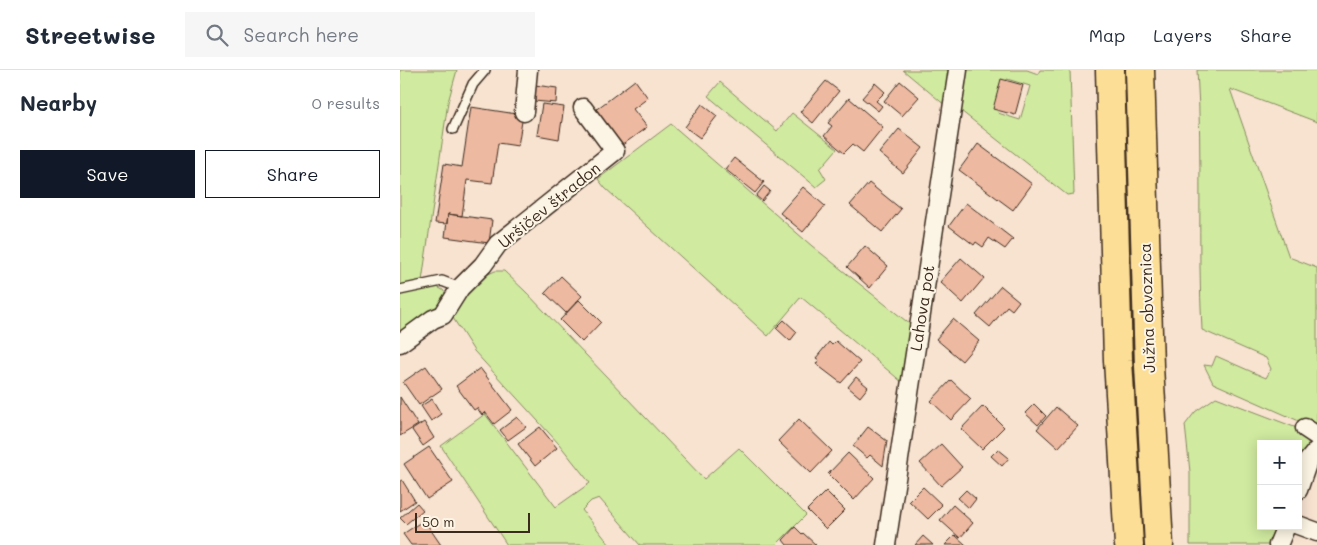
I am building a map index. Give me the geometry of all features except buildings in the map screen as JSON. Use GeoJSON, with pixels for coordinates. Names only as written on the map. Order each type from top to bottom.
{"type":"FeatureCollection","features":[{"type":"Feature","properties":{"kind":"highway","name":"Južna obvoznica"},"geometry":{"type":"LineString","coordinates":[[1110,70],[1118,351],[1129,545]]}},
{"type":"Feature","properties":{"kind":"highway","name":"Južna obvoznica"},"geometry":{"type":"LineString","coordinates":[[1140,70],[1149,366],[1159,545]]}},
{"type":"Feature","properties":{"kind":"street"},"geometry":{"type":"LineString","coordinates":[[524,112],[528,70]]}},
{"type":"Feature","properties":{"kind":"street","name":"Lahova pot"},"geometry":{"type":"LineString","coordinates":[[886,545],[958,70]]}},
{"type":"Feature","properties":{"kind":"street","name":"Uršičev štradon"},"geometry":{"type":"LineString","coordinates":[[400,343],[433,319],[443,315],[460,288],[483,265],[498,244],[615,151],[583,108]]}},
{"type":"Feature","properties":{"kind":"street"},"geometry":{"type":"LineString","coordinates":[[1300,485],[1308,461],[1317,450]]}},
{"type":"Feature","properties":{"kind":"street"},"geometry":{"type":"LineString","coordinates":[[1302,526],[1317,532]]}},
{"type":"Feature","properties":{"kind":"street"},"geometry":{"type":"LineString","coordinates":[[1278,545],[1284,530]]}},
{"type":"Feature","properties":{"kind":"lane"},"geometry":{"type":"LineString","coordinates":[[453,130],[473,84],[485,70]]}},
{"type":"Feature","properties":{"kind":"lane"},"geometry":{"type":"LineString","coordinates":[[400,290],[442,280],[460,288]]}},
{"type":"Feature","properties":{"kind":"green space"},"geometry":{"type":"Polygon","coordinates":[[[400,70],[457,70],[448,102],[422,281],[400,287],[400,70]]]}},
{"type":"Feature","properties":{"kind":"green space"},"geometry":{"type":"Polygon","coordinates":[[[903,70],[952,70],[946,106],[903,70]]]}},
{"type":"Feature","properties":{"kind":"green space"},"geometry":{"type":"Polygon","coordinates":[[[963,70],[1027,70],[1038,74],[1040,70],[1070,70],[1074,194],[1067,195],[961,111],[963,70]],[[1007,79],[998,113],[1020,120],[1030,86],[1007,79]]]}},
{"type":"Feature","properties":{"kind":"green space"},"geometry":{"type":"Polygon","coordinates":[[[1197,70],[1317,70],[1317,122],[1230,89],[1289,257],[1317,268],[1317,429],[1213,383],[1204,365],[1212,366],[1216,356],[1266,378],[1271,369],[1266,358],[1202,330],[1200,135],[1197,70]]]}},
{"type":"Feature","properties":{"kind":"green space"},"geometry":{"type":"Polygon","coordinates":[[[720,82],[777,131],[792,113],[837,149],[820,169],[826,179],[816,187],[708,96],[720,82]]]}},
{"type":"Feature","properties":{"kind":"green space"},"geometry":{"type":"Polygon","coordinates":[[[671,124],[812,246],[911,325],[903,383],[801,297],[768,336],[605,188],[598,179],[671,124]]]}},
{"type":"Feature","properties":{"kind":"green space"},"geometry":{"type":"Polygon","coordinates":[[[495,271],[504,271],[526,292],[704,479],[739,448],[806,515],[776,545],[640,545],[599,498],[591,501],[582,510],[610,545],[507,545],[441,446],[485,414],[556,507],[590,483],[559,444],[474,351],[453,318],[453,306],[484,276],[495,271]]]}},
{"type":"Feature","properties":{"kind":"green space"},"geometry":{"type":"Polygon","coordinates":[[[437,287],[443,290],[446,295],[445,304],[400,338],[400,295],[437,287]]]}},
{"type":"Feature","properties":{"kind":"green space"},"geometry":{"type":"Polygon","coordinates":[[[1216,397],[1302,430],[1306,436],[1308,452],[1302,466],[1302,440],[1257,440],[1257,530],[1278,530],[1272,545],[1190,545],[1190,472],[1185,425],[1195,412],[1216,397]]]}}]}
